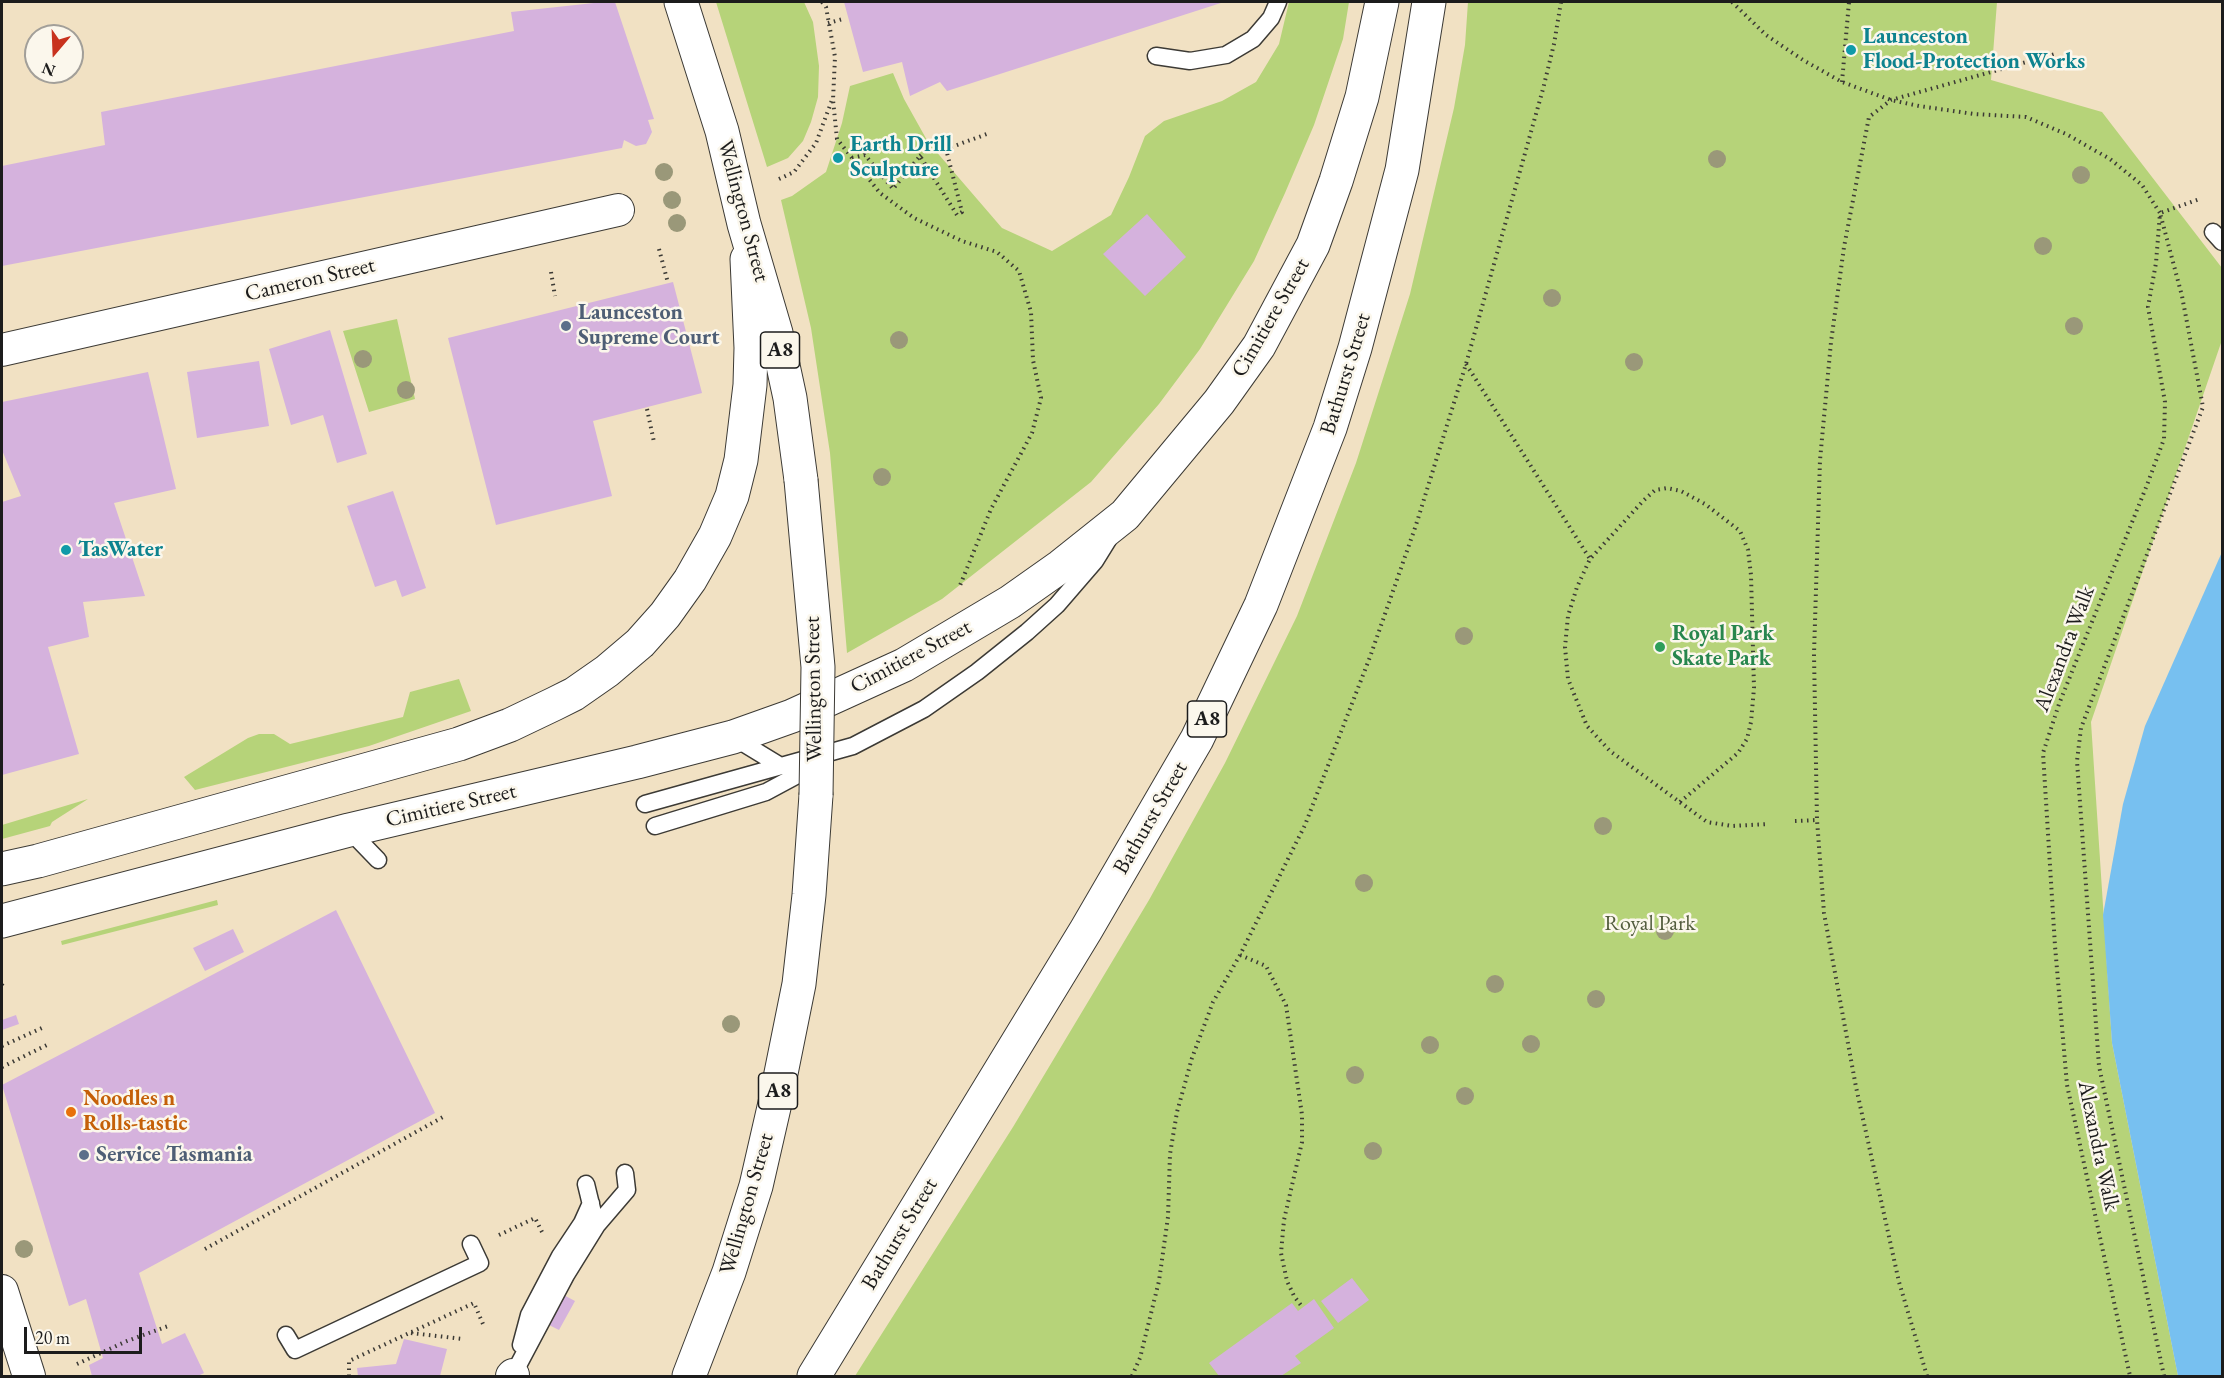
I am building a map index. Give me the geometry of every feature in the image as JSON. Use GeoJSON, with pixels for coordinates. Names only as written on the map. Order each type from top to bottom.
{"type":"FeatureCollection","features":[{"type":"Feature","properties":{"kind":"main road","name":"Wellington Street"},"geometry":{"type":"LineString","coordinates":[[681,2],[722,132],[744,224],[776,333],[790,398],[801,480],[818,667],[816,795],[809,895],[799,984],[756,1186],[729,1272],[689,1377]]}},
{"type":"Feature","properties":{"kind":"main road","name":"Cimitiere Street"},"geometry":{"type":"LineString","coordinates":[[2,921],[349,830],[626,765],[733,737],[792,716],[904,665],[1010,602],[1061,566],[1125,515],[1219,402],[1259,346],[1313,245],[1336,181],[1362,97],[1382,2]]}},
{"type":"Feature","properties":{"kind":"main road","name":"Bathurst Street"},"geometry":{"type":"LineString","coordinates":[[814,1377],[1086,930],[1197,739],[1261,604],[1330,428],[1356,348],[1402,170],[1429,2]]}},
{"type":"Feature","properties":{"kind":"main road"},"geometry":{"type":"LineString","coordinates":[[2,869],[459,744],[510,724],[574,694],[607,671],[640,643],[665,615],[690,580],[732,496],[741,460],[750,376],[750,289],[744,224]]}},
{"type":"Feature","properties":{"kind":"street","name":"Cameron Street"},"geometry":{"type":"LineString","coordinates":[[2,350],[618,210]]}},
{"type":"Feature","properties":{"kind":"street"},"geometry":{"type":"LineString","coordinates":[[2,1291],[29,1377]]}},
{"type":"Feature","properties":{"kind":"lane"},"geometry":{"type":"LineString","coordinates":[[1156,56],[1190,61],[1226,55],[1253,39],[1271,18],[1278,2]]}},
{"type":"Feature","properties":{"kind":"lane"},"geometry":{"type":"LineString","coordinates":[[655,826],[766,792],[924,709],[977,672],[1057,605],[1095,561],[1125,515]]}},
{"type":"Feature","properties":{"kind":"lane"},"geometry":{"type":"LineString","coordinates":[[733,737],[779,765]]}},
{"type":"Feature","properties":{"kind":"lane"},"geometry":{"type":"LineString","coordinates":[[645,804],[853,746]]}},
{"type":"Feature","properties":{"kind":"lane"},"geometry":{"type":"LineString","coordinates":[[349,830],[378,860]]}},
{"type":"Feature","properties":{"kind":"lane"},"geometry":{"type":"LineString","coordinates":[[512,1376],[544,1340],[591,1249],[627,1190],[625,1173]]}},
{"type":"Feature","properties":{"kind":"lane"},"geometry":{"type":"LineString","coordinates":[[586,1184],[597,1225]]}},
{"type":"Feature","properties":{"kind":"lane"},"geometry":{"type":"LineString","coordinates":[[512,1376],[566,1275],[597,1225],[627,1190]]}},
{"type":"Feature","properties":{"kind":"lane"},"geometry":{"type":"LineString","coordinates":[[512,1376],[529,1315],[560,1256],[582,1223],[591,1203]]}},
{"type":"Feature","properties":{"kind":"lane"},"geometry":{"type":"LineString","coordinates":[[286,1335],[295,1350],[480,1263],[471,1244]]}},
{"type":"Feature","properties":{"kind":"path"},"geometry":{"type":"LineString","coordinates":[[822,2],[826,7],[835,57],[833,100],[837,140],[880,193],[914,218],[962,241],[997,252],[1019,271],[1031,312],[1033,360],[1041,398],[1032,433],[991,509],[957,594]]}},
{"type":"Feature","properties":{"kind":"path"},"geometry":{"type":"LineString","coordinates":[[1132,1377],[1140,1358],[1159,1281],[1168,1217],[1170,1154],[1192,1058],[1213,1002],[1240,955],[1305,825],[1371,657],[1416,525],[1466,363],[1543,89],[1561,2]]}},
{"type":"Feature","properties":{"kind":"path"},"geometry":{"type":"LineString","coordinates":[[1732,2],[1767,35],[1803,60],[1842,82],[1891,100],[1919,106],[1974,114],[2026,117],[2066,134],[2110,159],[2142,185],[2160,213],[2182,296],[2203,406],[2081,728],[2077,761],[2099,1066],[2164,1377]]}},
{"type":"Feature","properties":{"kind":"path"},"geometry":{"type":"LineString","coordinates":[[1842,82],[1850,2]]}},
{"type":"Feature","properties":{"kind":"path"},"geometry":{"type":"LineString","coordinates":[[828,23],[843,19]]}},
{"type":"Feature","properties":{"kind":"path"},"geometry":{"type":"LineString","coordinates":[[1927,1377],[1899,1282],[1856,1087],[1824,913],[1817,820],[1814,654],[1820,460],[1829,366],[1844,247],[1869,117],[1891,100],[2055,54]]}},
{"type":"Feature","properties":{"kind":"path"},"geometry":{"type":"LineString","coordinates":[[779,179],[794,172],[816,143],[833,100]]}},
{"type":"Feature","properties":{"kind":"path"},"geometry":{"type":"LineString","coordinates":[[946,148],[987,134]]}},
{"type":"Feature","properties":{"kind":"path"},"geometry":{"type":"LineString","coordinates":[[852,158],[865,155],[894,189],[920,156],[938,141],[946,148],[962,212],[957,215],[920,156]]}},
{"type":"Feature","properties":{"kind":"path"},"geometry":{"type":"LineString","coordinates":[[2160,213],[2200,199]]}},
{"type":"Feature","properties":{"kind":"path","name":"Alexandra Walk"},"geometry":{"type":"LineString","coordinates":[[2130,1377],[2067,1085],[2055,946],[2043,753],[2059,704],[2164,439],[2165,402],[2148,306],[2156,263],[2160,213]]}},
{"type":"Feature","properties":{"kind":"path"},"geometry":{"type":"LineString","coordinates":[[659,249],[668,283]]}},
{"type":"Feature","properties":{"kind":"path"},"geometry":{"type":"LineString","coordinates":[[551,273],[555,296]]}},
{"type":"Feature","properties":{"kind":"path"},"geometry":{"type":"LineString","coordinates":[[1466,363],[1590,559]]}},
{"type":"Feature","properties":{"kind":"path"},"geometry":{"type":"LineString","coordinates":[[647,409],[654,442]]}},
{"type":"Feature","properties":{"kind":"path"},"geometry":{"type":"LineString","coordinates":[[1680,802],[1738,753],[1747,739],[1754,688],[1748,550],[1740,531],[1689,495],[1667,488],[1655,490],[1649,495],[1590,559],[1577,587],[1569,616],[1565,647],[1568,679],[1587,726],[1610,752],[1707,822],[1732,826],[1769,824]]}},
{"type":"Feature","properties":{"kind":"path"},"geometry":{"type":"LineString","coordinates":[[1795,821],[1817,820]]}},
{"type":"Feature","properties":{"kind":"path"},"geometry":{"type":"LineString","coordinates":[[1240,955],[1266,966],[1286,1005],[1302,1115],[1302,1142],[1284,1220],[1281,1254],[1287,1281],[1303,1308]]}},
{"type":"Feature","properties":{"kind":"path"},"geometry":{"type":"LineString","coordinates":[[2,1046],[42,1028]]}},
{"type":"Feature","properties":{"kind":"path"},"geometry":{"type":"LineString","coordinates":[[2,1068],[47,1045]]}},
{"type":"Feature","properties":{"kind":"path"},"geometry":{"type":"LineString","coordinates":[[205,1249],[443,1117]]}},
{"type":"Feature","properties":{"kind":"path"},"geometry":{"type":"LineString","coordinates":[[498,1236],[535,1218],[542,1232],[538,1243]]}},
{"type":"Feature","properties":{"kind":"path"},"geometry":{"type":"LineString","coordinates":[[349,1377],[349,1361],[474,1303],[483,1324]]}},
{"type":"Feature","properties":{"kind":"path"},"geometry":{"type":"LineString","coordinates":[[77,1364],[127,1341],[171,1325]]}},
{"type":"Feature","properties":{"kind":"path"},"geometry":{"type":"LineString","coordinates":[[408,1333],[463,1339]]}},
{"type":"Feature","properties":{"kind":"green space"},"geometry":{"type":"Polygon","coordinates":[[[716,2],[804,2],[813,22],[819,66],[818,97],[811,122],[803,141],[788,158],[767,167],[716,2]]]}},
{"type":"Feature","properties":{"kind":"green space"},"geometry":{"type":"Polygon","coordinates":[[[1289,2],[1349,2],[1343,39],[1314,125],[1254,261],[1200,349],[1159,404],[1091,482],[942,599],[847,653],[830,453],[811,328],[781,200],[792,196],[826,172],[842,123],[850,86],[893,73],[904,99],[928,142],[1002,228],[1052,251],[1111,215],[1145,136],[1164,121],[1222,101],[1256,82],[1279,44],[1289,2]]]}},
{"type":"Feature","properties":{"kind":"green space","name":"Royal Park"},"geometry":{"type":"Polygon","coordinates":[[[1468,2],[1997,2],[1991,80],[2102,112],[2222,268],[2222,340],[2091,722],[2112,1043],[2178,1376],[855,1376],[1013,1127],[1149,900],[1225,763],[1297,616],[1356,463],[1410,294],[1454,108],[1465,45],[1468,2]]]}},
{"type":"Feature","properties":{"kind":"green space"},"geometry":{"type":"Polygon","coordinates":[[[397,319],[415,399],[369,412],[343,331],[397,319]]]}},
{"type":"Feature","properties":{"kind":"green space"},"geometry":{"type":"Polygon","coordinates":[[[459,679],[471,711],[369,746],[195,790],[184,777],[248,738],[259,734],[274,734],[290,744],[403,717],[410,692],[459,679]]]}},
{"type":"Feature","properties":{"kind":"green space"},"geometry":{"type":"Polygon","coordinates":[[[88,799],[52,822],[50,826],[2,839],[2,825],[88,799]]]}},
{"type":"Feature","properties":{"kind":"green space"},"geometry":{"type":"Polygon","coordinates":[[[217,900],[218,905],[62,945],[61,941],[217,900]]]}},
{"type":"Feature","properties":{"kind":"water"},"geometry":{"type":"Polygon","coordinates":[[[2222,552],[2222,1376],[2178,1376],[2112,1043],[2103,915],[2123,804],[2145,726],[2222,552]]]}},
{"type":"Feature","properties":{"kind":"building"},"geometry":{"type":"Polygon","coordinates":[[[615,2],[654,119],[648,120],[652,132],[646,144],[636,146],[624,140],[622,148],[2,266],[2,166],[105,145],[101,112],[514,31],[511,12],[615,2]]]}},
{"type":"Feature","properties":{"kind":"building"},"geometry":{"type":"Polygon","coordinates":[[[844,2],[1224,2],[947,91],[940,82],[910,96],[902,62],[863,72],[844,2]]]}},
{"type":"Feature","properties":{"kind":"building"},"geometry":{"type":"Polygon","coordinates":[[[1147,214],[1186,257],[1145,296],[1103,254],[1147,214]]]}},
{"type":"Feature","properties":{"kind":"building"},"geometry":{"type":"Polygon","coordinates":[[[673,282],[702,393],[593,421],[612,496],[496,525],[448,338],[673,282]]]}},
{"type":"Feature","properties":{"kind":"building"},"geometry":{"type":"Polygon","coordinates":[[[330,330],[367,454],[337,463],[323,415],[291,425],[269,349],[330,330]]]}},
{"type":"Feature","properties":{"kind":"building"},"geometry":{"type":"Polygon","coordinates":[[[259,361],[269,426],[197,438],[187,372],[259,361]]]}},
{"type":"Feature","properties":{"kind":"building","name":"TasWater"},"geometry":{"type":"Polygon","coordinates":[[[148,372],[176,489],[114,503],[145,596],[83,602],[89,637],[48,647],[79,754],[2,775],[2,502],[21,496],[2,450],[2,402],[148,372]]]}},
{"type":"Feature","properties":{"kind":"building"},"geometry":{"type":"Polygon","coordinates":[[[393,491],[426,588],[402,597],[396,580],[375,587],[347,506],[393,491]]]}},
{"type":"Feature","properties":{"kind":"building"},"geometry":{"type":"Polygon","coordinates":[[[336,910],[435,1113],[139,1273],[162,1344],[185,1333],[204,1373],[198,1376],[92,1376],[89,1365],[103,1358],[86,1299],[69,1306],[2,1085],[336,910]]]}},
{"type":"Feature","properties":{"kind":"building"},"geometry":{"type":"Polygon","coordinates":[[[233,929],[244,952],[205,971],[193,948],[233,929]]]}},
{"type":"Feature","properties":{"kind":"building"},"geometry":{"type":"Polygon","coordinates":[[[16,1015],[19,1024],[2,1030],[2,1020],[16,1015]]]}},
{"type":"Feature","properties":{"kind":"building"},"geometry":{"type":"Polygon","coordinates":[[[1352,1278],[1369,1300],[1338,1323],[1321,1301],[1352,1278]]]}},
{"type":"Feature","properties":{"kind":"building"},"geometry":{"type":"Polygon","coordinates":[[[539,1282],[575,1301],[559,1330],[523,1312],[539,1282]]]}},
{"type":"Feature","properties":{"kind":"building"},"geometry":{"type":"Polygon","coordinates":[[[1314,1299],[1334,1328],[1295,1356],[1301,1363],[1281,1376],[1219,1376],[1209,1363],[1292,1303],[1298,1311],[1314,1299]]]}},
{"type":"Feature","properties":{"kind":"building"},"geometry":{"type":"Polygon","coordinates":[[[404,1339],[447,1349],[440,1376],[358,1376],[357,1368],[396,1364],[404,1339]]]}},
{"type":"Feature","properties":{"kind":"place","name":"Launceston Flood-Protection Works"},"geometry":{"type":"Point","coordinates":[1851,50]}},
{"type":"Feature","properties":{"kind":"place","name":"Earth Drill Sculpture"},"geometry":{"type":"Point","coordinates":[838,158]}},
{"type":"Feature","properties":{"kind":"place","name":"Launceston Supreme Court"},"geometry":{"type":"Point","coordinates":[566,326]}},
{"type":"Feature","properties":{"kind":"place","name":"TasWater"},"geometry":{"type":"Point","coordinates":[66,550]}},
{"type":"Feature","properties":{"kind":"place","name":"Royal Park Skate Park"},"geometry":{"type":"Point","coordinates":[1660,647]}},
{"type":"Feature","properties":{"kind":"place","name":"Noodles n Rolls-tastic"},"geometry":{"type":"Point","coordinates":[71,1112]}},
{"type":"Feature","properties":{"kind":"place","name":"Service Tasmania"},"geometry":{"type":"Point","coordinates":[84,1155]}}]}
